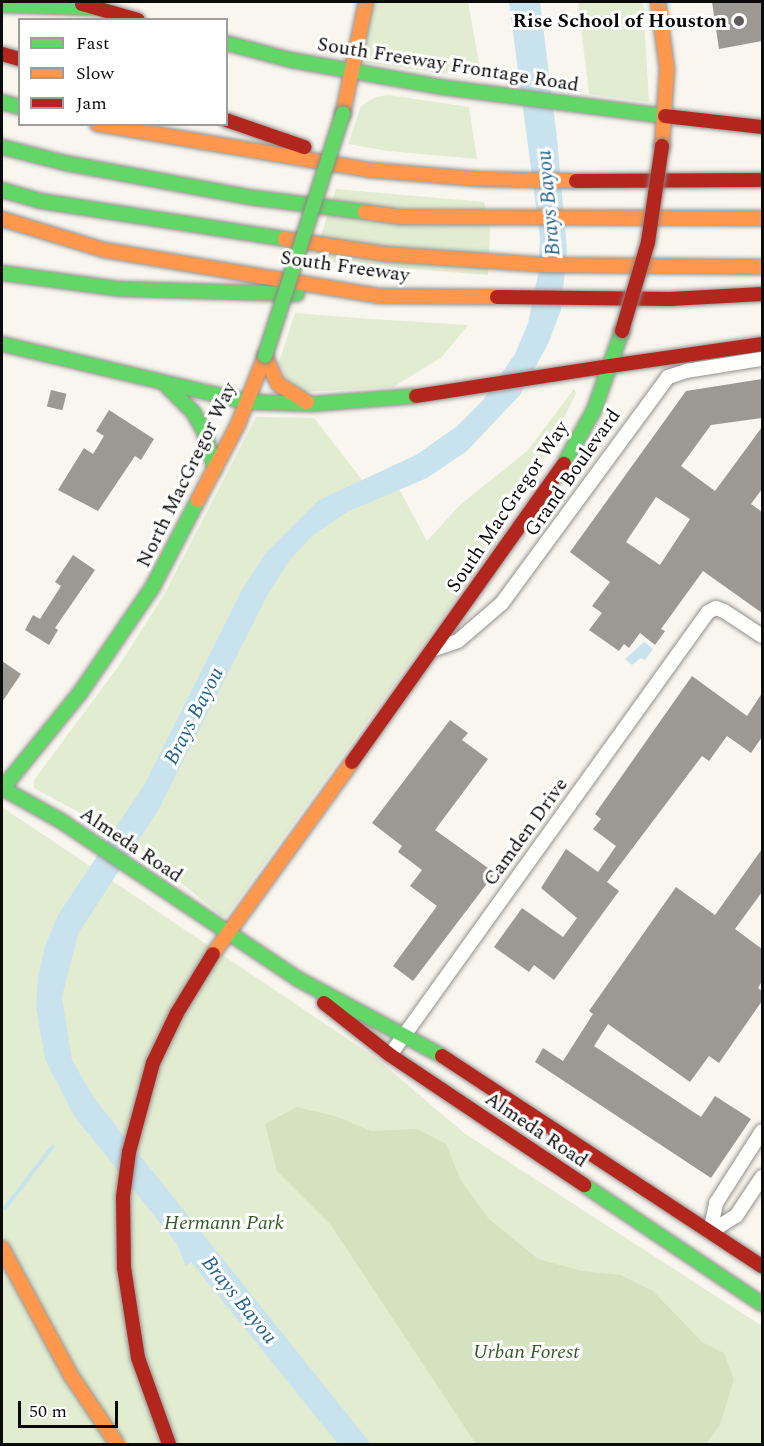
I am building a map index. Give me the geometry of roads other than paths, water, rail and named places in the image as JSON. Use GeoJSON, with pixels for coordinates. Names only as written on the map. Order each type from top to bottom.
{"type":"FeatureCollection","features":[{"type":"Feature","properties":{"kind":"main road"},"geometry":{"type":"LineString","coordinates":[[74,2],[131,18]]}},
{"type":"Feature","properties":{"kind":"main road","name":"North MacGregor Way"},"geometry":{"type":"LineString","coordinates":[[2,788],[112,650],[154,586],[248,402],[343,113],[354,71],[366,2]]}},
{"type":"Feature","properties":{"kind":"main road","name":"South MacGregor Way"},"geometry":{"type":"LineString","coordinates":[[169,1444],[138,1358],[124,1268],[125,1177],[132,1130],[147,1080],[174,1017],[227,935],[435,649],[573,450],[610,366],[648,242],[663,146],[667,69],[658,2]]}},
{"type":"Feature","properties":{"kind":"main road"},"geometry":{"type":"LineString","coordinates":[[2,5],[94,8]]}},
{"type":"Feature","properties":{"kind":"main road","name":"South Freeway Frontage Road"},"geometry":{"type":"LineString","coordinates":[[228,43],[441,87],[636,114],[762,127]]}},
{"type":"Feature","properties":{"kind":"main road"},"geometry":{"type":"LineString","coordinates":[[2,54],[18,58]]}},
{"type":"Feature","properties":{"kind":"main road"},"geometry":{"type":"LineString","coordinates":[[2,102],[18,106]]}},
{"type":"Feature","properties":{"kind":"main road"},"geometry":{"type":"LineString","coordinates":[[228,121],[370,170]]}},
{"type":"Feature","properties":{"kind":"main road"},"geometry":{"type":"LineString","coordinates":[[110,126],[370,170],[478,179],[684,183],[762,180]]}},
{"type":"Feature","properties":{"kind":"main road"},"geometry":{"type":"LineString","coordinates":[[2,147],[66,163],[248,197],[400,217],[762,218]]}},
{"type":"Feature","properties":{"kind":"main road"},"geometry":{"type":"LineString","coordinates":[[2,190],[40,201],[139,218],[384,254],[669,268],[762,267]]}},
{"type":"Feature","properties":{"kind":"main road","name":"South Freeway"},"geometry":{"type":"LineString","coordinates":[[2,219],[104,250],[378,296],[670,299],[762,294]]}},
{"type":"Feature","properties":{"kind":"main road"},"geometry":{"type":"LineString","coordinates":[[2,273],[121,289],[378,296]]}},
{"type":"Feature","properties":{"kind":"main road"},"geometry":{"type":"LineString","coordinates":[[2,344],[248,402],[331,404],[402,398],[583,369],[762,344]]}},
{"type":"Feature","properties":{"kind":"main road"},"geometry":{"type":"LineString","coordinates":[[265,356],[278,384],[312,404]]}},
{"type":"Feature","properties":{"kind":"main road"},"geometry":{"type":"LineString","coordinates":[[160,381],[188,404],[204,431],[215,469]]}},
{"type":"Feature","properties":{"kind":"main road","name":"Almeda Road"},"geometry":{"type":"LineString","coordinates":[[2,788],[61,821],[162,888],[227,935],[296,978],[405,1033],[701,1245],[762,1304]]}},
{"type":"Feature","properties":{"kind":"main road","name":"Almeda Road"},"geometry":{"type":"LineString","coordinates":[[296,978],[390,1055],[701,1245],[762,1266]]}},
{"type":"Feature","properties":{"kind":"main road"},"geometry":{"type":"LineString","coordinates":[[2,1248],[70,1374],[117,1444]]}},
{"type":"Feature","properties":{"kind":"street","name":"Grand Boulevard"},"geometry":{"type":"LineString","coordinates":[[435,649],[458,641],[502,603],[668,377],[686,371],[762,359]]}},
{"type":"Feature","properties":{"kind":"street","name":"Camden Drive"},"geometry":{"type":"LineString","coordinates":[[390,1055],[708,612],[716,608],[762,636]]}},
{"type":"Feature","properties":{"kind":"street"},"geometry":{"type":"LineString","coordinates":[[701,1245],[716,1203],[762,1131]]}},
{"type":"Feature","properties":{"kind":"street"},"geometry":{"type":"LineString","coordinates":[[701,1245],[736,1216],[762,1177]]}},
{"type":"Feature","properties":{"kind":"water","name":"Brays Bayou"},"geometry":{"type":"Polygon","coordinates":[[[509,2],[540,2],[557,138],[567,250],[561,310],[548,344],[520,395],[467,451],[427,478],[347,512],[313,535],[289,561],[268,594],[159,809],[78,934],[62,997],[72,1060],[94,1098],[371,1444],[338,1444],[191,1262],[186,1266],[177,1244],[74,1116],[45,1059],[36,1006],[38,977],[45,946],[58,915],[144,785],[242,590],[264,555],[319,500],[416,455],[456,427],[483,400],[515,354],[528,323],[538,275],[540,237],[509,2]]]}},
{"type":"Feature","properties":{"kind":"water"},"geometry":{"type":"Polygon","coordinates":[[[644,642],[653,649],[645,660],[641,658],[632,665],[625,659],[644,642]]]}},
{"type":"Feature","properties":{"kind":"waterway"},"geometry":{"type":"LineString","coordinates":[[5,1208],[53,1146]]}},
{"type":"Feature","properties":{"kind":"place","name":"Rise School of Houston"},"geometry":{"type":"Point","coordinates":[739,21]}},
{"type":"Feature","properties":{"kind":"park label","name":"Hermann Park"},"geometry":{"type":"Point","coordinates":[224,1223]}},
{"type":"Feature","properties":{"kind":"park label","name":"Urban Forest"},"geometry":{"type":"Point","coordinates":[526,1352]}}]}
